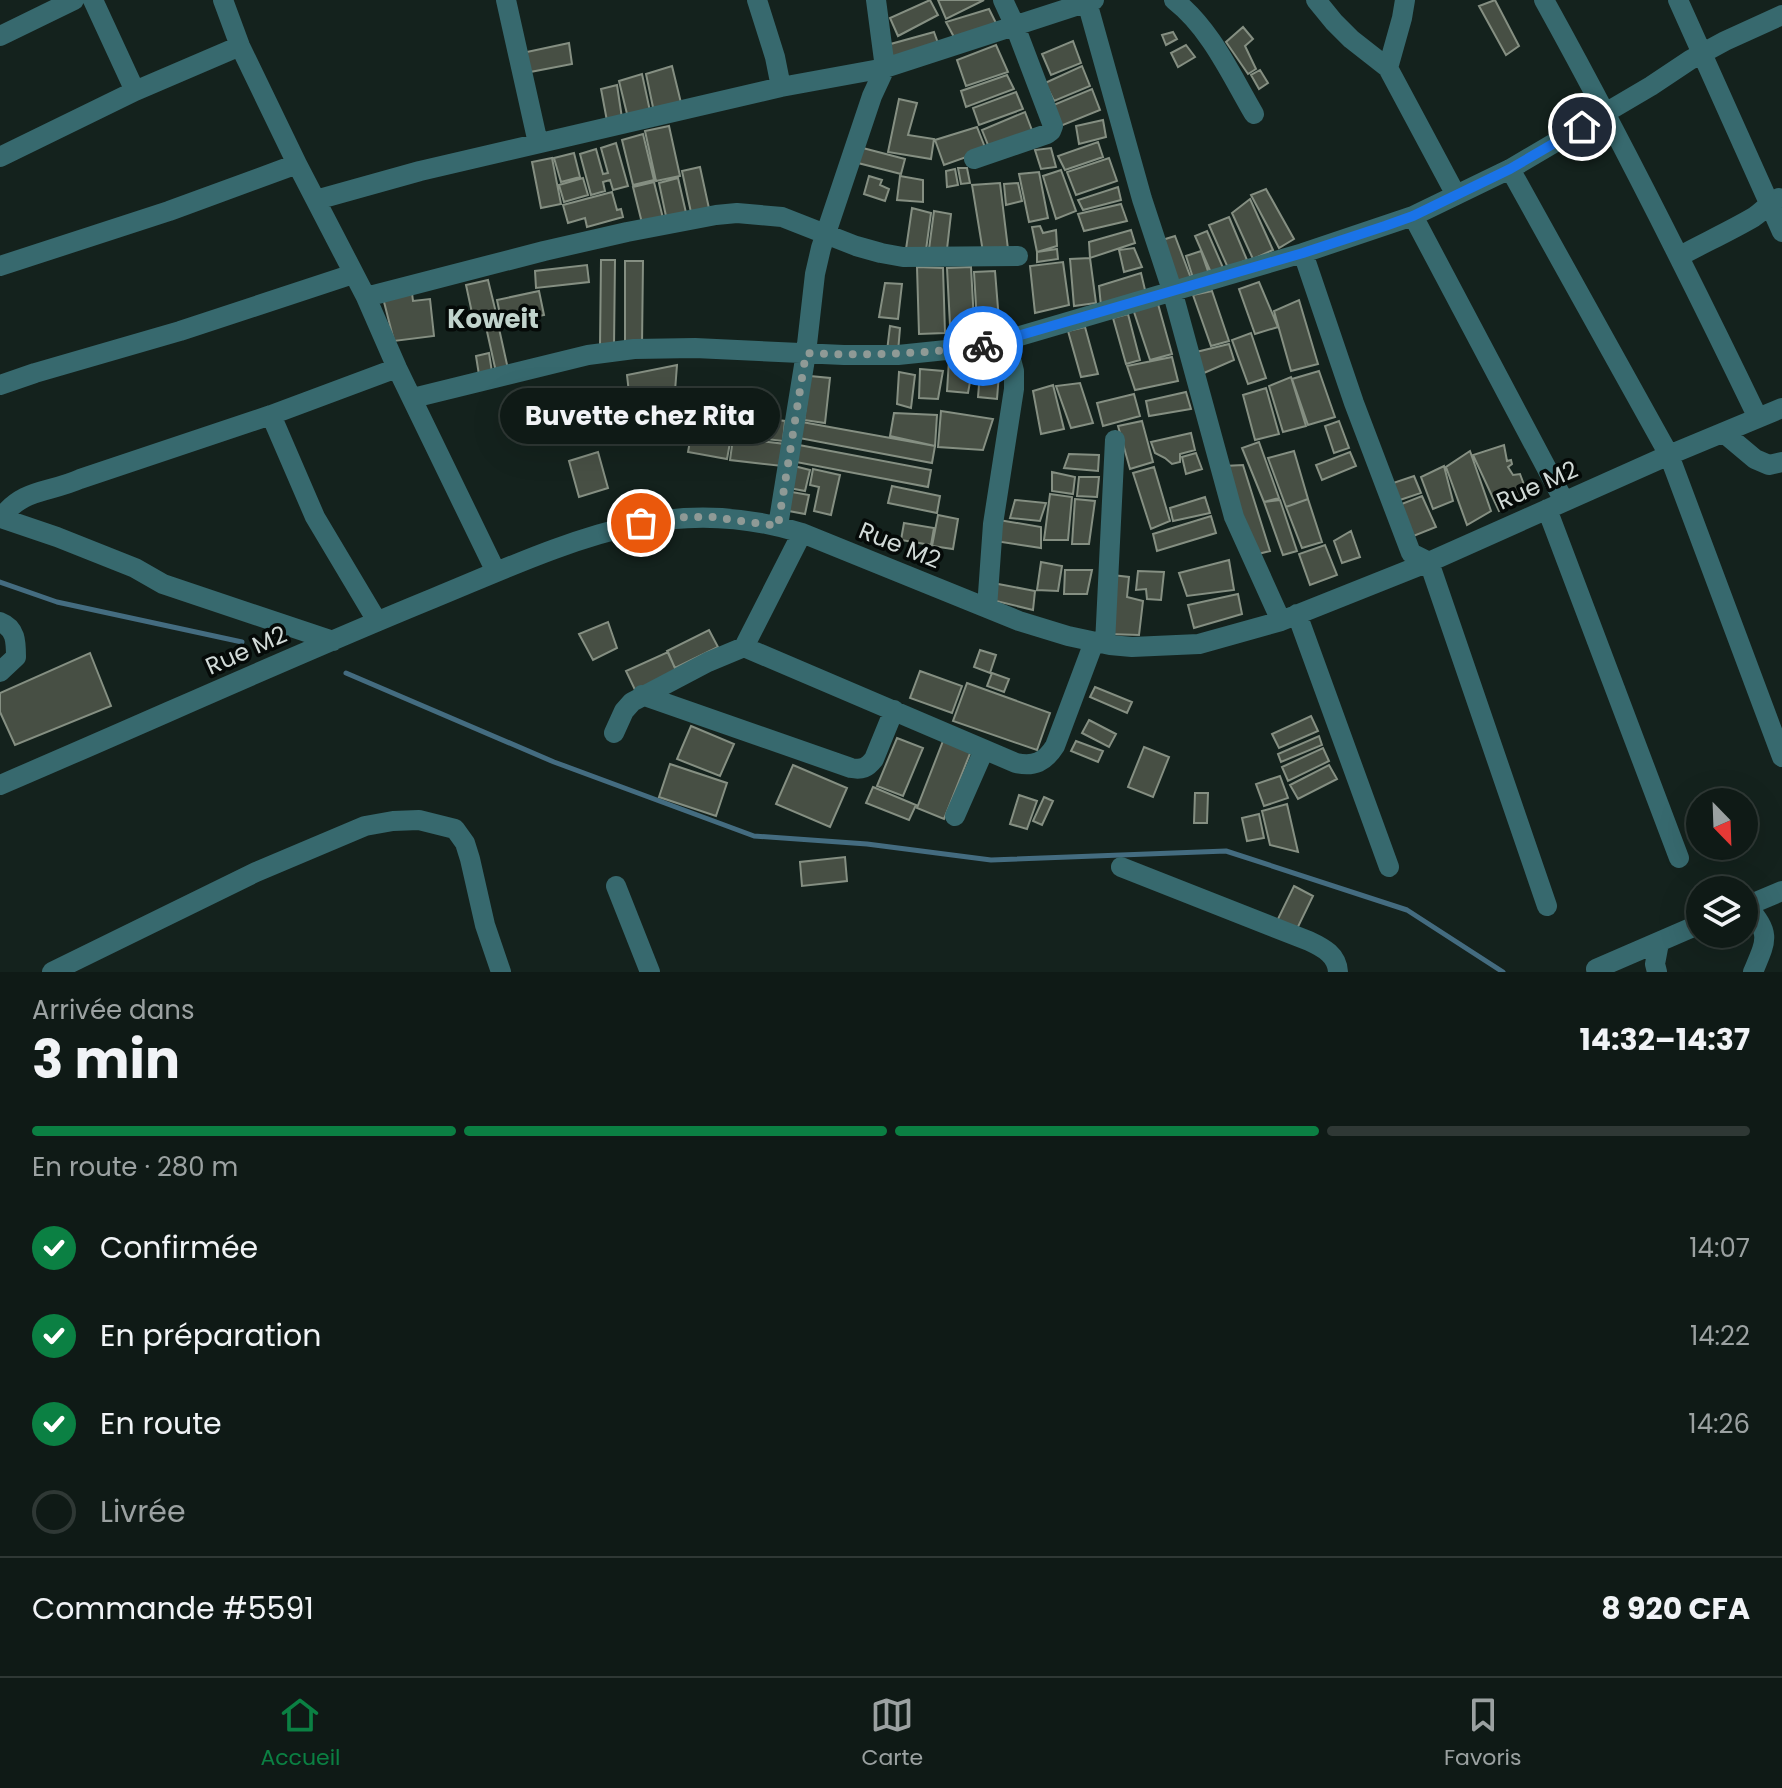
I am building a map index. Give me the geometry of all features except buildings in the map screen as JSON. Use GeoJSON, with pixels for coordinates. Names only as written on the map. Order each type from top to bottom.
{"type":"FeatureCollection","features":[{"type":"Feature","properties":{"kind":"street"},"geometry":{"type":"LineString","coordinates":[[0,36],[74,0]]}},
{"type":"Feature","properties":{"kind":"street"},"geometry":{"type":"LineString","coordinates":[[93,0],[135,91]]}},
{"type":"Feature","properties":{"kind":"street"},"geometry":{"type":"LineString","coordinates":[[223,0],[240,46],[366,297],[496,572]]}},
{"type":"Feature","properties":{"kind":"street"},"geometry":{"type":"LineString","coordinates":[[506,0],[538,143]]}},
{"type":"Feature","properties":{"kind":"street"},"geometry":{"type":"LineString","coordinates":[[757,0],[781,87]]}},
{"type":"Feature","properties":{"kind":"street"},"geometry":{"type":"LineString","coordinates":[[778,526],[806,353],[815,274],[872,96],[885,68],[876,0]]}},
{"type":"Feature","properties":{"kind":"street"},"geometry":{"type":"LineString","coordinates":[[974,159],[1047,134],[1053,126],[1003,0]]}},
{"type":"Feature","properties":{"kind":"street"},"geometry":{"type":"LineString","coordinates":[[1174,0],[1197,21],[1254,114]]}},
{"type":"Feature","properties":{"kind":"street"},"geometry":{"type":"LineString","coordinates":[[1316,0],[1342,31],[1388,68],[1456,195]]}},
{"type":"Feature","properties":{"kind":"street"},"geometry":{"type":"LineString","coordinates":[[1388,68],[1405,0]]}},
{"type":"Feature","properties":{"kind":"street"},"geometry":{"type":"LineString","coordinates":[[1544,0],[1680,256],[1758,418]]}},
{"type":"Feature","properties":{"kind":"street"},"geometry":{"type":"LineString","coordinates":[[1678,0],[1776,200],[1772,213],[1782,232]]}},
{"type":"Feature","properties":{"kind":"street"},"geometry":{"type":"LineString","coordinates":[[316,200],[538,143],[781,87],[885,68],[1090,1],[1142,199],[1172,290],[1234,517],[1289,617],[1389,867]]}},
{"type":"Feature","properties":{"kind":"street"},"geometry":{"type":"LineString","coordinates":[[413,398],[588,355],[622,350],[695,348],[898,355],[985,346],[1303,253],[1413,216],[1510,169],[1702,54],[1782,15]]}},
{"type":"Feature","properties":{"kind":"street"},"geometry":{"type":"LineString","coordinates":[[0,157],[135,91],[240,46]]}},
{"type":"Feature","properties":{"kind":"street"},"geometry":{"type":"LineString","coordinates":[[0,266],[169,211],[297,164]]}},
{"type":"Feature","properties":{"kind":"street"},"geometry":{"type":"LineString","coordinates":[[1510,169],[1669,455],[1782,757]]}},
{"type":"Feature","properties":{"kind":"street"},"geometry":{"type":"LineString","coordinates":[[1680,256],[1745,222],[1776,200]]}},
{"type":"Feature","properties":{"kind":"street"},"geometry":{"type":"LineString","coordinates":[[366,297],[544,251],[716,215],[782,217],[826,235],[903,257],[1018,256]]}},
{"type":"Feature","properties":{"kind":"street"},"geometry":{"type":"LineString","coordinates":[[1413,216],[1555,505],[1679,858]]}},
{"type":"Feature","properties":{"kind":"street"},"geometry":{"type":"LineString","coordinates":[[1303,253],[1354,403],[1411,553],[1429,562],[1547,906]]}},
{"type":"Feature","properties":{"kind":"street"},"geometry":{"type":"LineString","coordinates":[[0,385],[180,331],[353,274]]}},
{"type":"Feature","properties":{"kind":"street"},"geometry":{"type":"LineString","coordinates":[[987,608],[993,524],[1014,389],[1014,371],[1006,340]]}},
{"type":"Feature","properties":{"kind":"street"},"geometry":{"type":"LineString","coordinates":[[333,641],[163,584],[135,568],[0,518],[24,497],[271,415],[397,368]]}},
{"type":"Feature","properties":{"kind":"street","name":"Rue M2"},"geometry":{"type":"LineString","coordinates":[[0,785],[496,572],[641,523],[712,517],[778,526],[1056,632],[1099,643],[1132,647],[1199,644],[1289,617],[1429,562],[1782,408]]}},
{"type":"Feature","properties":{"kind":"street"},"geometry":{"type":"LineString","coordinates":[[271,415],[315,517],[377,621]]}},
{"type":"Feature","properties":{"kind":"street"},"geometry":{"type":"LineString","coordinates":[[1724,433],[1755,459],[1769,465],[1782,462]]}},
{"type":"Feature","properties":{"kind":"street"},"geometry":{"type":"LineString","coordinates":[[744,647],[984,750],[1027,765],[1039,764],[1055,746],[1099,643],[1115,440]]}},
{"type":"Feature","properties":{"kind":"street"},"geometry":{"type":"LineString","coordinates":[[614,733],[624,711],[642,695],[744,647],[802,533]]}},
{"type":"Feature","properties":{"kind":"street"},"geometry":{"type":"LineString","coordinates":[[0,622],[12,630],[16,640],[16,657],[0,672]]}},
{"type":"Feature","properties":{"kind":"street"},"geometry":{"type":"LineString","coordinates":[[642,695],[861,770],[874,759],[894,710]]}},
{"type":"Feature","properties":{"kind":"street"},"geometry":{"type":"LineString","coordinates":[[955,816],[984,750]]}},
{"type":"Feature","properties":{"kind":"street"},"geometry":{"type":"LineString","coordinates":[[52,972],[256,872],[365,826],[419,820],[455,829],[465,843],[485,925],[501,972]]}},
{"type":"Feature","properties":{"kind":"street"},"geometry":{"type":"LineString","coordinates":[[1121,867],[1309,941],[1332,955],[1338,964],[1338,972]]}},
{"type":"Feature","properties":{"kind":"street"},"geometry":{"type":"LineString","coordinates":[[616,886],[650,972]]}},
{"type":"Feature","properties":{"kind":"street"},"geometry":{"type":"LineString","coordinates":[[1758,901],[1782,891]]}},
{"type":"Feature","properties":{"kind":"street"},"geometry":{"type":"LineString","coordinates":[[1753,972],[1764,943],[1765,932],[1758,919]]}},
{"type":"Feature","properties":{"kind":"street"},"geometry":{"type":"LineString","coordinates":[[1596,969],[1686,930]]}},
{"type":"Feature","properties":{"kind":"street"},"geometry":{"type":"LineString","coordinates":[[1657,972],[1655,964],[1659,943]]}},
{"type":"Feature","properties":{"kind":"waterway"},"geometry":{"type":"LineString","coordinates":[[0,582],[57,602],[242,642]]}},
{"type":"Feature","properties":{"kind":"waterway"},"geometry":{"type":"LineString","coordinates":[[346,673],[554,762],[754,836],[867,844],[991,860],[1226,851],[1407,910],[1503,972]]}},
{"type":"Feature","properties":{"kind":"way so far"},"geometry":{"type":"LineString","coordinates":[[641,523],[712,517],[778,526],[806,353],[898,355],[983,346]]}},
{"type":"Feature","properties":{"kind":"place","name":"Buvette chez Rita"},"geometry":{"type":"Point","coordinates":[641,523]}},
{"type":"Feature","properties":{"kind":"district","name":"Koweit"},"geometry":{"type":"Point","coordinates":[493,319]}},
{"type":"Feature","properties":{"kind":"route"},"geometry":{"type":"LineString","coordinates":[[983,346],[1303,253],[1413,216],[1510,169],[1582,127]]}}]}
